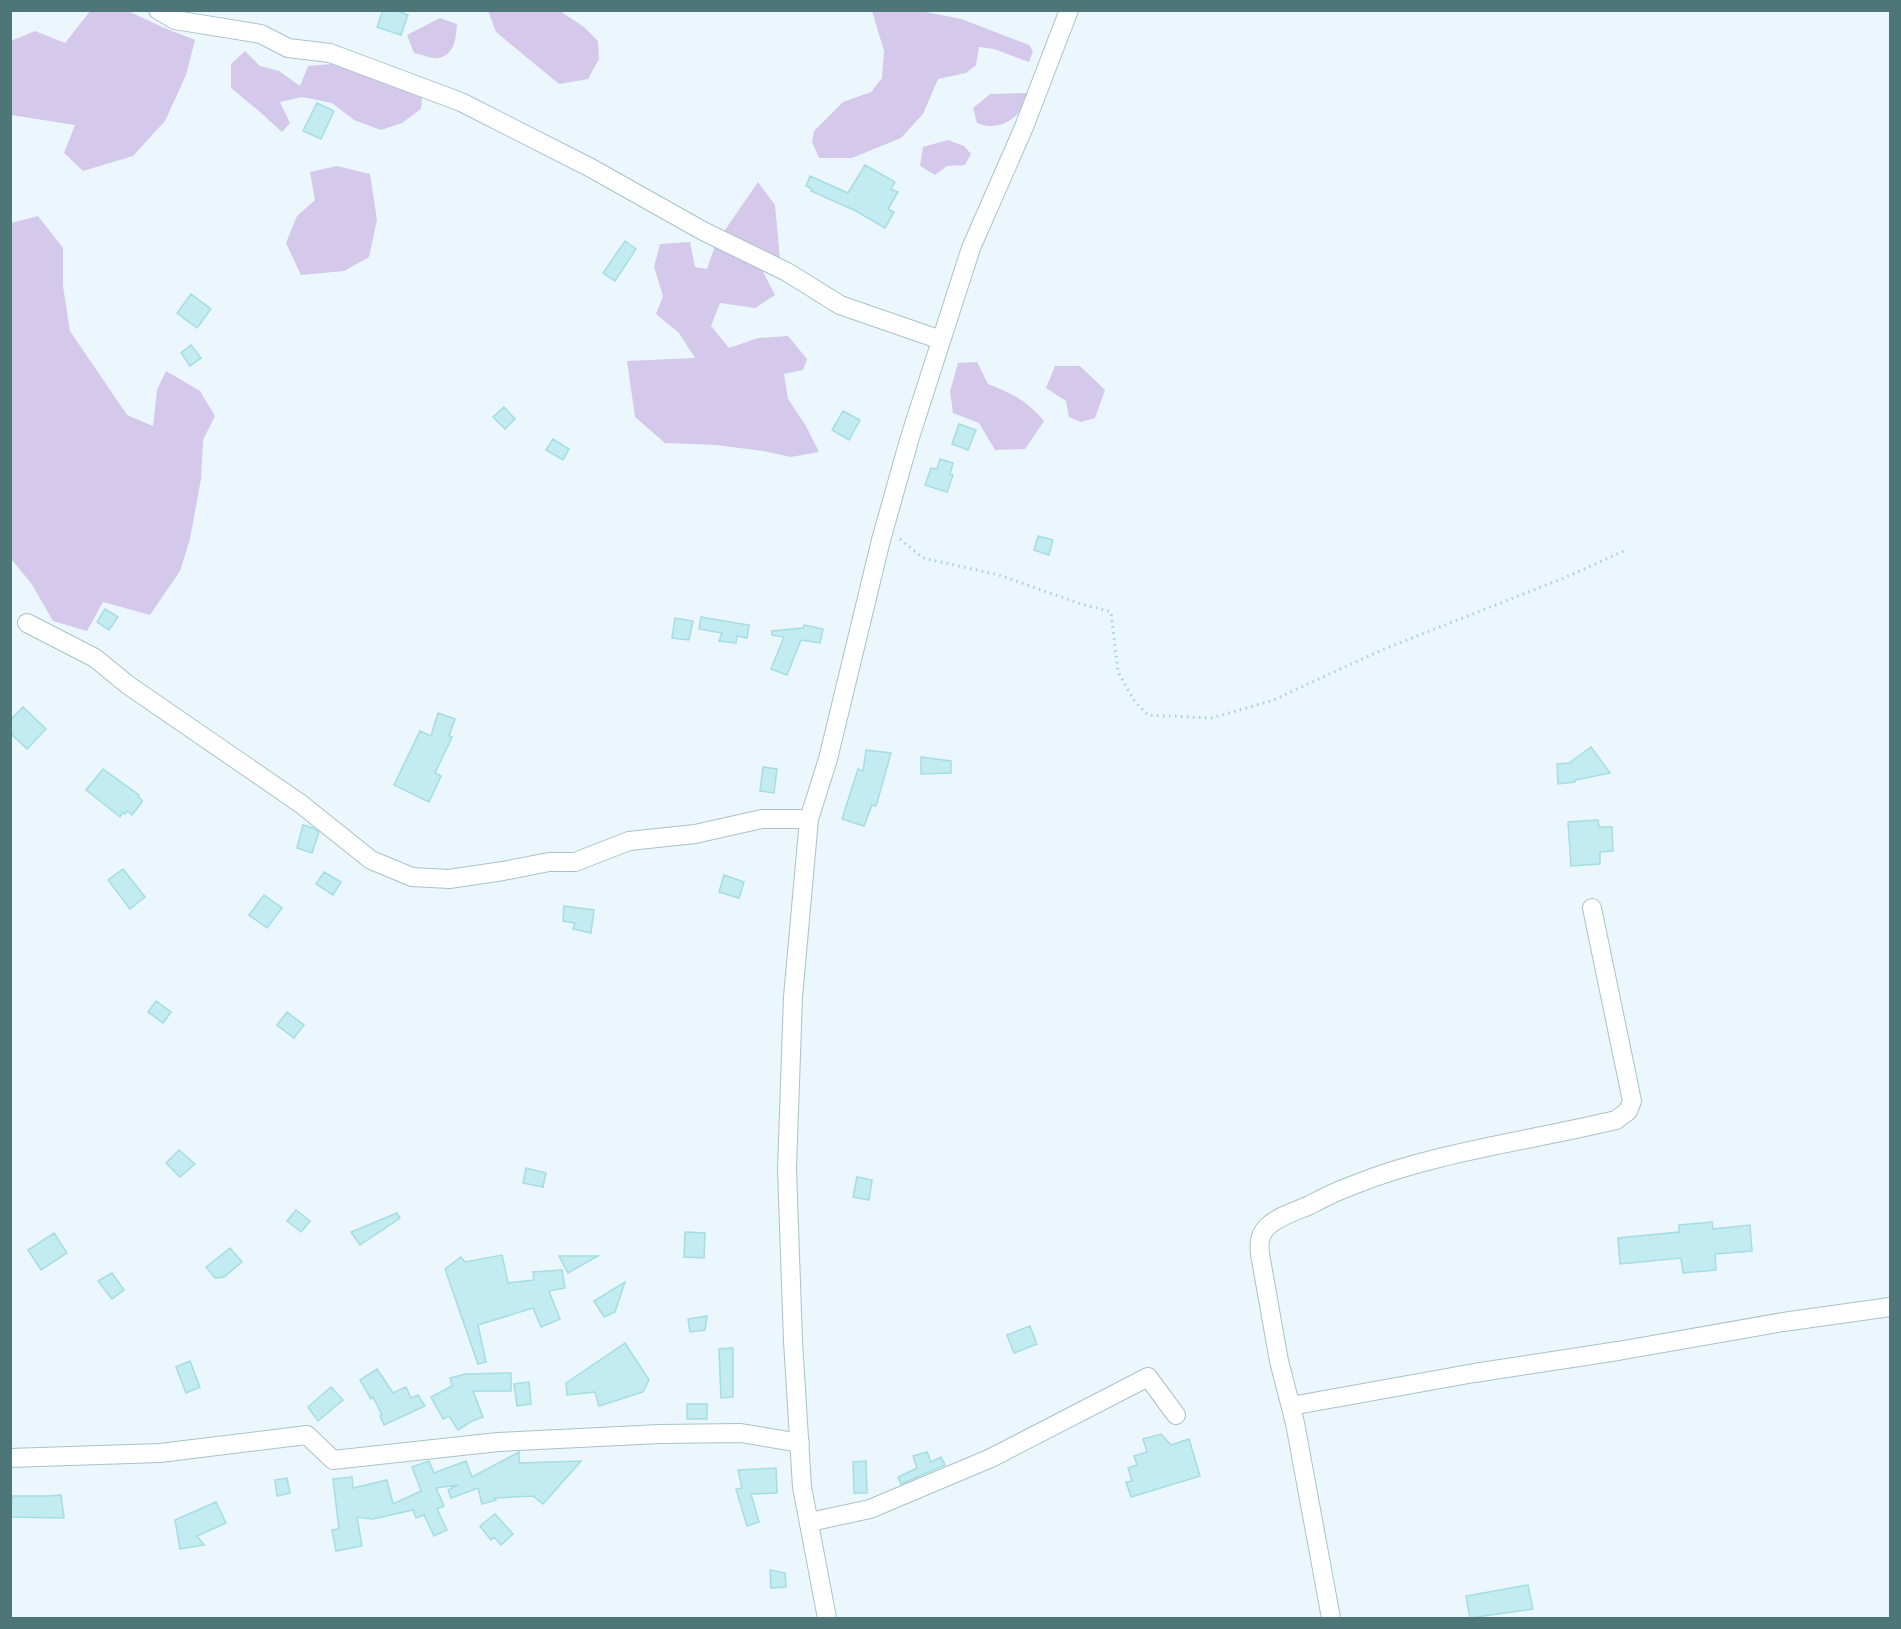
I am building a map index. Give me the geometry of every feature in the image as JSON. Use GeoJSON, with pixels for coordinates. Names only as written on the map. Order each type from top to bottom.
{"type":"FeatureCollection","features":[{"type":"Feature","properties":{"kind":"street"},"geometry":{"type":"LineString","coordinates":[[158,10],[175,20],[261,34],[288,48],[330,53],[461,102],[591,168],[703,231],[787,272],[840,304],[941,340]]}},
{"type":"Feature","properties":{"kind":"street"},"geometry":{"type":"LineString","coordinates":[[827,1618],[802,1487],[787,1169],[793,997],[809,819],[828,759],[885,526],[941,340],[971,248],[1024,127],[1068,10]]}},
{"type":"Feature","properties":{"kind":"street"},"geometry":{"type":"LineString","coordinates":[[27,623],[95,658],[128,685],[301,804],[371,860],[412,876],[449,879],[549,862],[575,862],[629,842],[695,834],[762,819],[809,819]]}},
{"type":"Feature","properties":{"kind":"street"},"geometry":{"type":"LineString","coordinates":[[1331,1618],[1322,1560],[1291,1406],[1279,1361],[1260,1254],[1261,1235],[1267,1227],[1281,1218],[1352,1185],[1470,1151],[1616,1120],[1628,1111],[1632,1101],[1592,908]]}},
{"type":"Feature","properties":{"kind":"street"},"geometry":{"type":"LineString","coordinates":[[1291,1406],[1474,1373],[1783,1322],[1890,1307]]}},
{"type":"Feature","properties":{"kind":"street"},"geometry":{"type":"LineString","coordinates":[[810,1522],[870,1509],[991,1458],[1148,1377],[1176,1415]]}},
{"type":"Feature","properties":{"kind":"street"},"geometry":{"type":"LineString","coordinates":[[10,1458],[160,1453],[307,1435],[333,1460],[498,1442],[660,1434],[741,1433],[800,1443]]}},
{"type":"Feature","properties":{"kind":"path"},"geometry":{"type":"LineString","coordinates":[[885,526],[923,558],[999,575],[1078,603],[1111,612],[1118,672],[1135,702],[1148,715],[1168,717],[1212,718],[1272,701],[1384,649],[1564,578],[1626,550]]}},
{"type":"Feature","properties":{"kind":"shaded area"},"geometry":{"type":"Polygon","coordinates":[[[91,10],[128,11],[195,40],[186,75],[165,121],[133,156],[83,171],[64,153],[75,125],[11,115],[11,41],[35,31],[65,43],[91,10]]]}},
{"type":"Feature","properties":{"kind":"shaded area"},"geometry":{"type":"Polygon","coordinates":[[[488,11],[560,11],[584,27],[598,41],[599,59],[588,79],[559,84],[496,32],[488,11]]]}},
{"type":"Feature","properties":{"kind":"shaded area"},"geometry":{"type":"Polygon","coordinates":[[[872,11],[921,11],[961,19],[1029,45],[1033,51],[1029,62],[994,49],[979,47],[976,65],[966,73],[938,79],[923,114],[901,138],[852,158],[819,158],[812,142],[814,131],[843,102],[871,92],[882,78],[884,51],[872,11]]]}},
{"type":"Feature","properties":{"kind":"shaded area"},"geometry":{"type":"Polygon","coordinates":[[[440,18],[457,24],[451,50],[438,58],[414,53],[407,35],[440,18]]]}},
{"type":"Feature","properties":{"kind":"shaded area"},"geometry":{"type":"Polygon","coordinates":[[[245,51],[260,66],[279,71],[300,86],[308,66],[331,64],[406,88],[422,97],[421,109],[402,123],[381,130],[354,120],[332,103],[302,97],[280,102],[290,123],[282,132],[231,88],[231,64],[245,51]]]}},
{"type":"Feature","properties":{"kind":"shaded area"},"geometry":{"type":"Polygon","coordinates":[[[1027,93],[1020,111],[1006,122],[995,126],[977,123],[973,108],[990,94],[1027,93]]]}},
{"type":"Feature","properties":{"kind":"shaded area"},"geometry":{"type":"Polygon","coordinates":[[[948,140],[964,146],[971,154],[965,165],[947,166],[935,175],[920,166],[923,147],[948,140]]]}},
{"type":"Feature","properties":{"kind":"shaded area"},"geometry":{"type":"Polygon","coordinates":[[[337,166],[370,174],[377,220],[369,257],[344,271],[301,275],[286,243],[297,216],[315,200],[310,172],[337,166]]]}},
{"type":"Feature","properties":{"kind":"shaded area"},"geometry":{"type":"Polygon","coordinates":[[[758,182],[775,205],[780,259],[759,264],[775,295],[755,308],[720,303],[711,326],[729,348],[758,338],[788,336],[807,359],[803,370],[784,374],[788,399],[806,426],[819,452],[791,457],[716,445],[665,443],[635,417],[627,361],[695,358],[679,333],[656,314],[663,296],[654,267],[660,244],[690,242],[695,267],[707,269],[716,243],[758,182]]]}},
{"type":"Feature","properties":{"kind":"shaded area"},"geometry":{"type":"Polygon","coordinates":[[[38,216],[63,248],[63,286],[70,331],[127,415],[153,426],[157,390],[166,371],[200,391],[215,416],[203,440],[201,479],[190,539],[180,571],[150,615],[103,602],[87,631],[53,621],[31,583],[11,559],[11,223],[38,216]]]}},
{"type":"Feature","properties":{"kind":"shaded area"},"geometry":{"type":"Polygon","coordinates":[[[977,362],[988,384],[1019,398],[1044,421],[1025,449],[995,450],[979,423],[953,413],[950,391],[958,363],[977,362]]]}},
{"type":"Feature","properties":{"kind":"shaded area"},"geometry":{"type":"Polygon","coordinates":[[[1055,366],[1080,366],[1105,390],[1095,418],[1081,422],[1069,417],[1066,401],[1046,388],[1055,366]]]}},
{"type":"Feature","properties":{"kind":"building"},"geometry":{"type":"Polygon","coordinates":[[[383,10],[395,10],[408,15],[401,35],[377,27],[383,10]]]}},
{"type":"Feature","properties":{"kind":"building"},"geometry":{"type":"Polygon","coordinates":[[[317,103],[334,111],[321,139],[303,131],[317,103]]]}},
{"type":"Feature","properties":{"kind":"building"},"geometry":{"type":"Polygon","coordinates":[[[865,165],[895,182],[891,189],[898,192],[888,209],[894,212],[885,228],[856,211],[811,191],[812,189],[806,186],[810,176],[848,193],[865,165]]]}},
{"type":"Feature","properties":{"kind":"building"},"geometry":{"type":"Polygon","coordinates":[[[625,241],[636,249],[615,281],[603,273],[625,241]]]}},
{"type":"Feature","properties":{"kind":"building"},"geometry":{"type":"Polygon","coordinates":[[[191,294],[211,309],[197,328],[177,313],[191,294]]]}},
{"type":"Feature","properties":{"kind":"building"},"geometry":{"type":"Polygon","coordinates":[[[191,345],[201,358],[190,366],[181,353],[191,345]]]}},
{"type":"Feature","properties":{"kind":"building"},"geometry":{"type":"Polygon","coordinates":[[[504,407],[515,419],[505,429],[493,417],[504,407]]]}},
{"type":"Feature","properties":{"kind":"building"},"geometry":{"type":"Polygon","coordinates":[[[843,411],[860,420],[849,440],[832,430],[843,411]]]}},
{"type":"Feature","properties":{"kind":"building"},"geometry":{"type":"Polygon","coordinates":[[[959,424],[976,430],[968,450],[952,444],[959,424]]]}},
{"type":"Feature","properties":{"kind":"building"},"geometry":{"type":"Polygon","coordinates":[[[553,439],[569,449],[563,460],[546,450],[553,439]]]}},
{"type":"Feature","properties":{"kind":"building"},"geometry":{"type":"Polygon","coordinates":[[[940,459],[953,463],[950,474],[953,475],[947,492],[925,485],[931,468],[937,469],[940,459]]]}},
{"type":"Feature","properties":{"kind":"building"},"geometry":{"type":"Polygon","coordinates":[[[1038,536],[1053,540],[1049,555],[1034,550],[1038,536]]]}},
{"type":"Feature","properties":{"kind":"building"},"geometry":{"type":"Polygon","coordinates":[[[105,609],[118,617],[109,630],[97,622],[105,609]]]}},
{"type":"Feature","properties":{"kind":"building"},"geometry":{"type":"Polygon","coordinates":[[[701,617],[749,625],[747,638],[737,636],[736,643],[719,641],[722,633],[699,629],[701,617]]]}},
{"type":"Feature","properties":{"kind":"building"},"geometry":{"type":"Polygon","coordinates":[[[675,618],[693,621],[689,640],[672,638],[675,618]]]}},
{"type":"Feature","properties":{"kind":"building"},"geometry":{"type":"Polygon","coordinates":[[[804,625],[823,629],[820,643],[801,640],[787,675],[771,669],[784,637],[772,635],[772,631],[803,628],[804,625]]]}},
{"type":"Feature","properties":{"kind":"building"},"geometry":{"type":"Polygon","coordinates":[[[23,707],[46,729],[27,749],[10,733],[10,720],[23,707]]]}},
{"type":"Feature","properties":{"kind":"building"},"geometry":{"type":"Polygon","coordinates":[[[438,713],[455,719],[449,736],[452,737],[435,773],[441,776],[429,802],[394,785],[420,731],[431,736],[438,713]]]}},
{"type":"Feature","properties":{"kind":"building"},"geometry":{"type":"Polygon","coordinates":[[[1591,747],[1610,773],[1558,784],[1557,764],[1569,763],[1591,747]]]}},
{"type":"Feature","properties":{"kind":"building"},"geometry":{"type":"Polygon","coordinates":[[[866,750],[891,753],[876,806],[872,805],[864,826],[842,819],[858,769],[863,771],[866,750]]]}},
{"type":"Feature","properties":{"kind":"building"},"geometry":{"type":"Polygon","coordinates":[[[921,757],[951,761],[951,773],[921,774],[921,757]]]}},
{"type":"Feature","properties":{"kind":"building"},"geometry":{"type":"Polygon","coordinates":[[[763,767],[777,769],[774,793],[760,791],[763,767]]]}},
{"type":"Feature","properties":{"kind":"building"},"geometry":{"type":"Polygon","coordinates":[[[103,769],[139,795],[142,802],[132,815],[127,811],[125,814],[123,812],[120,817],[86,790],[103,769]]]}},
{"type":"Feature","properties":{"kind":"building"},"geometry":{"type":"Polygon","coordinates":[[[1598,820],[1599,827],[1612,827],[1613,851],[1600,852],[1600,864],[1571,866],[1568,822],[1598,820]]]}},
{"type":"Feature","properties":{"kind":"building"},"geometry":{"type":"Polygon","coordinates":[[[303,825],[319,832],[312,853],[297,848],[303,825]]]}},
{"type":"Feature","properties":{"kind":"building"},"geometry":{"type":"Polygon","coordinates":[[[123,869],[145,897],[130,909],[108,880],[123,869]]]}},
{"type":"Feature","properties":{"kind":"building"},"geometry":{"type":"Polygon","coordinates":[[[324,872],[341,882],[333,895],[316,884],[324,872]]]}},
{"type":"Feature","properties":{"kind":"building"},"geometry":{"type":"Polygon","coordinates":[[[724,875],[744,882],[739,898],[719,892],[724,875]]]}},
{"type":"Feature","properties":{"kind":"building"},"geometry":{"type":"Polygon","coordinates":[[[264,895],[282,908],[267,928],[249,915],[264,895]]]}},
{"type":"Feature","properties":{"kind":"building"},"geometry":{"type":"Polygon","coordinates":[[[564,906],[594,910],[591,933],[573,929],[575,923],[563,921],[564,906]]]}},
{"type":"Feature","properties":{"kind":"building"},"geometry":{"type":"Polygon","coordinates":[[[156,1001],[171,1012],[163,1023],[148,1012],[156,1001]]]}},
{"type":"Feature","properties":{"kind":"building"},"geometry":{"type":"Polygon","coordinates":[[[287,1012],[304,1025],[294,1038],[277,1025],[287,1012]]]}},
{"type":"Feature","properties":{"kind":"building"},"geometry":{"type":"Polygon","coordinates":[[[179,1150],[195,1164],[180,1177],[166,1163],[179,1150]]]}},
{"type":"Feature","properties":{"kind":"building"},"geometry":{"type":"Polygon","coordinates":[[[526,1168],[546,1173],[543,1187],[523,1183],[526,1168]]]}},
{"type":"Feature","properties":{"kind":"building"},"geometry":{"type":"Polygon","coordinates":[[[857,1177],[872,1180],[869,1200],[853,1197],[857,1177]]]}},
{"type":"Feature","properties":{"kind":"building"},"geometry":{"type":"Polygon","coordinates":[[[296,1210],[310,1221],[301,1232],[287,1221],[296,1210]]]}},
{"type":"Feature","properties":{"kind":"building"},"geometry":{"type":"Polygon","coordinates":[[[397,1213],[400,1218],[360,1245],[351,1232],[397,1213]]]}},
{"type":"Feature","properties":{"kind":"building"},"geometry":{"type":"Polygon","coordinates":[[[1712,1222],[1713,1229],[1750,1225],[1752,1251],[1715,1254],[1716,1270],[1683,1273],[1681,1258],[1620,1264],[1618,1238],[1679,1232],[1679,1225],[1712,1222]]]}},
{"type":"Feature","properties":{"kind":"building"},"geometry":{"type":"Polygon","coordinates":[[[685,1232],[705,1233],[704,1258],[684,1257],[685,1232]]]}},
{"type":"Feature","properties":{"kind":"building"},"geometry":{"type":"Polygon","coordinates":[[[54,1233],[67,1253],[41,1270],[28,1250],[54,1233]]]}},
{"type":"Feature","properties":{"kind":"building"},"geometry":{"type":"Polygon","coordinates":[[[230,1248],[242,1262],[224,1277],[215,1278],[206,1267],[230,1248]]]}},
{"type":"Feature","properties":{"kind":"building"},"geometry":{"type":"Polygon","coordinates":[[[502,1255],[508,1283],[534,1280],[533,1272],[562,1270],[565,1288],[549,1291],[560,1319],[541,1327],[533,1308],[478,1325],[486,1362],[478,1364],[445,1269],[461,1257],[465,1262],[502,1255]]]}},
{"type":"Feature","properties":{"kind":"building"},"geometry":{"type":"Polygon","coordinates":[[[559,1256],[598,1256],[568,1273],[559,1256]]]}},
{"type":"Feature","properties":{"kind":"building"},"geometry":{"type":"Polygon","coordinates":[[[112,1273],[124,1290],[112,1299],[98,1281],[112,1273]]]}},
{"type":"Feature","properties":{"kind":"building"},"geometry":{"type":"Polygon","coordinates":[[[625,1282],[615,1312],[604,1317],[594,1301],[625,1282]]]}},
{"type":"Feature","properties":{"kind":"building"},"geometry":{"type":"Polygon","coordinates":[[[707,1316],[705,1330],[690,1332],[688,1319],[707,1316]]]}},
{"type":"Feature","properties":{"kind":"building"},"geometry":{"type":"Polygon","coordinates":[[[1030,1326],[1037,1344],[1014,1353],[1007,1335],[1030,1326]]]}},
{"type":"Feature","properties":{"kind":"building"},"geometry":{"type":"Polygon","coordinates":[[[625,1343],[649,1380],[643,1392],[599,1406],[595,1392],[567,1395],[566,1383],[625,1343]]]}},
{"type":"Feature","properties":{"kind":"building"},"geometry":{"type":"Polygon","coordinates":[[[733,1348],[733,1397],[721,1398],[719,1349],[733,1348]]]}},
{"type":"Feature","properties":{"kind":"building"},"geometry":{"type":"Polygon","coordinates":[[[190,1361],[200,1387],[186,1393],[176,1367],[190,1361]]]}},
{"type":"Feature","properties":{"kind":"building"},"geometry":{"type":"Polygon","coordinates":[[[377,1369],[393,1393],[406,1387],[411,1398],[418,1395],[425,1406],[384,1425],[373,1397],[371,1399],[360,1380],[377,1369]]]}},
{"type":"Feature","properties":{"kind":"building"},"geometry":{"type":"Polygon","coordinates":[[[511,1373],[511,1391],[473,1391],[483,1417],[458,1430],[449,1416],[443,1419],[431,1397],[452,1386],[450,1378],[465,1374],[511,1373]]]}},
{"type":"Feature","properties":{"kind":"building"},"geometry":{"type":"Polygon","coordinates":[[[529,1382],[531,1404],[517,1406],[514,1384],[529,1382]]]}},
{"type":"Feature","properties":{"kind":"building"},"geometry":{"type":"Polygon","coordinates":[[[331,1387],[343,1400],[318,1421],[308,1407],[331,1387]]]}},
{"type":"Feature","properties":{"kind":"building"},"geometry":{"type":"Polygon","coordinates":[[[687,1404],[707,1404],[707,1419],[687,1419],[687,1404]]]}},
{"type":"Feature","properties":{"kind":"building"},"geometry":{"type":"Polygon","coordinates":[[[1161,1434],[1171,1445],[1189,1439],[1200,1476],[1131,1497],[1126,1482],[1132,1481],[1128,1468],[1137,1465],[1134,1456],[1147,1452],[1143,1439],[1161,1434]]]}},
{"type":"Feature","properties":{"kind":"building"},"geometry":{"type":"Polygon","coordinates":[[[519,1452],[519,1463],[581,1461],[543,1504],[533,1496],[495,1498],[496,1500],[482,1504],[478,1488],[451,1498],[448,1490],[458,1485],[436,1488],[444,1506],[437,1509],[447,1530],[434,1536],[424,1515],[416,1518],[413,1510],[373,1519],[357,1517],[362,1546],[336,1551],[332,1530],[339,1529],[333,1479],[352,1477],[353,1488],[387,1480],[393,1504],[421,1491],[412,1467],[429,1461],[434,1473],[466,1461],[472,1477],[519,1452]]]}},
{"type":"Feature","properties":{"kind":"building"},"geometry":{"type":"Polygon","coordinates":[[[927,1452],[931,1462],[941,1457],[945,1465],[901,1484],[898,1477],[917,1468],[913,1456],[927,1452]]]}},
{"type":"Feature","properties":{"kind":"building"},"geometry":{"type":"Polygon","coordinates":[[[866,1461],[867,1493],[854,1493],[853,1462],[866,1461]]]}},
{"type":"Feature","properties":{"kind":"building"},"geometry":{"type":"Polygon","coordinates":[[[776,1468],[777,1493],[751,1494],[759,1522],[747,1526],[736,1489],[742,1488],[738,1470],[776,1468]]]}},
{"type":"Feature","properties":{"kind":"building"},"geometry":{"type":"Polygon","coordinates":[[[287,1478],[290,1493],[277,1496],[275,1480],[287,1478]]]}},
{"type":"Feature","properties":{"kind":"building"},"geometry":{"type":"Polygon","coordinates":[[[61,1495],[64,1518],[11,1517],[12,1496],[61,1495]]]}},
{"type":"Feature","properties":{"kind":"building"},"geometry":{"type":"Polygon","coordinates":[[[216,1502],[226,1523],[197,1536],[204,1545],[180,1549],[175,1520],[216,1502]]]}},
{"type":"Feature","properties":{"kind":"building"},"geometry":{"type":"Polygon","coordinates":[[[495,1514],[513,1534],[501,1545],[494,1537],[491,1540],[480,1526],[495,1514]]]}},
{"type":"Feature","properties":{"kind":"building"},"geometry":{"type":"Polygon","coordinates":[[[770,1570],[785,1573],[786,1587],[771,1588],[770,1570]]]}},
{"type":"Feature","properties":{"kind":"building"},"geometry":{"type":"Polygon","coordinates":[[[1528,1585],[1533,1609],[1470,1618],[1466,1596],[1528,1585]]]}}]}
